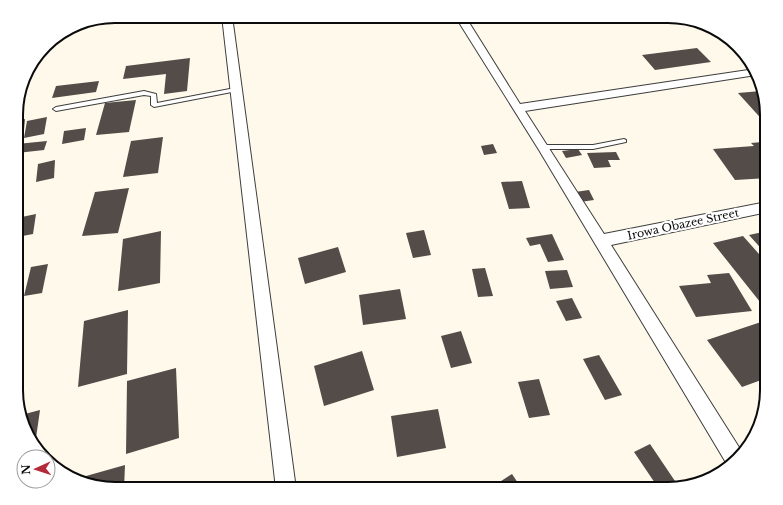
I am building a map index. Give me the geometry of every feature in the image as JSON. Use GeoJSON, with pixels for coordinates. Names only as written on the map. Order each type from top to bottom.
{"type":"FeatureCollection","features":[{"type":"Feature","properties":{"kind":"street"},"geometry":{"type":"LineString","coordinates":[[228,23],[285,482]]}},
{"type":"Feature","properties":{"kind":"street"},"geometry":{"type":"LineString","coordinates":[[464,23],[543,147],[733,455]]}},
{"type":"Feature","properties":{"kind":"street"},"geometry":{"type":"LineString","coordinates":[[517,108],[750,73]]}},
{"type":"Feature","properties":{"kind":"street","name":"Irowa Obazee Street"},"geometry":{"type":"LineString","coordinates":[[600,241],[760,208]]}},
{"type":"Feature","properties":{"kind":"lane"},"geometry":{"type":"LineString","coordinates":[[56,109],[138,94],[154,95],[154,105],[235,90]]}},
{"type":"Feature","properties":{"kind":"lane"},"geometry":{"type":"LineString","coordinates":[[543,147],[593,146],[624,141]]}},
{"type":"Feature","properties":{"kind":"building"},"geometry":{"type":"Polygon","coordinates":[[[697,48],[711,62],[655,70],[642,55],[697,48]]]}},
{"type":"Feature","properties":{"kind":"building"},"geometry":{"type":"Polygon","coordinates":[[[190,58],[187,91],[164,94],[166,74],[123,79],[126,66],[190,58]]]}},
{"type":"Feature","properties":{"kind":"building"},"geometry":{"type":"Polygon","coordinates":[[[99,81],[96,92],[52,98],[56,86],[99,81]]]}},
{"type":"Feature","properties":{"kind":"building"},"geometry":{"type":"Polygon","coordinates":[[[757,91],[760,117],[738,93],[757,91]]]}},
{"type":"Feature","properties":{"kind":"building"},"geometry":{"type":"Polygon","coordinates":[[[136,100],[129,132],[96,135],[105,103],[136,100]]]}},
{"type":"Feature","properties":{"kind":"building"},"geometry":{"type":"Polygon","coordinates":[[[47,117],[44,134],[24,138],[27,121],[47,117]]]}},
{"type":"Feature","properties":{"kind":"building"},"geometry":{"type":"Polygon","coordinates":[[[25,119],[23,141],[23,120],[25,119]]]}},
{"type":"Feature","properties":{"kind":"building"},"geometry":{"type":"Polygon","coordinates":[[[86,128],[84,140],[62,144],[64,131],[86,128]]]}},
{"type":"Feature","properties":{"kind":"building"},"geometry":{"type":"Polygon","coordinates":[[[163,137],[158,173],[123,177],[131,141],[163,137]]]}},
{"type":"Feature","properties":{"kind":"building"},"geometry":{"type":"Polygon","coordinates":[[[47,141],[44,150],[23,152],[23,143],[47,141]]]}},
{"type":"Feature","properties":{"kind":"building"},"geometry":{"type":"Polygon","coordinates":[[[760,142],[760,178],[735,180],[713,149],[754,146],[751,143],[760,142]]]}},
{"type":"Feature","properties":{"kind":"building"},"geometry":{"type":"Polygon","coordinates":[[[493,144],[497,153],[484,155],[481,146],[493,144]]]}},
{"type":"Feature","properties":{"kind":"building"},"geometry":{"type":"Polygon","coordinates":[[[578,149],[582,155],[566,158],[562,151],[578,149]]]}},
{"type":"Feature","properties":{"kind":"building"},"geometry":{"type":"Polygon","coordinates":[[[616,152],[620,160],[608,160],[611,167],[594,168],[587,153],[616,152]]]}},
{"type":"Feature","properties":{"kind":"building"},"geometry":{"type":"Polygon","coordinates":[[[55,160],[54,178],[36,182],[38,164],[55,160]]]}},
{"type":"Feature","properties":{"kind":"building"},"geometry":{"type":"Polygon","coordinates":[[[522,181],[530,208],[509,209],[501,182],[522,181]]]}},
{"type":"Feature","properties":{"kind":"building"},"geometry":{"type":"Polygon","coordinates":[[[129,188],[118,233],[82,236],[95,192],[129,188]]]}},
{"type":"Feature","properties":{"kind":"building"},"geometry":{"type":"Polygon","coordinates":[[[589,190],[594,200],[580,202],[575,192],[589,190]]]}},
{"type":"Feature","properties":{"kind":"building"},"geometry":{"type":"Polygon","coordinates":[[[36,214],[33,234],[23,236],[23,217],[36,214]]]}},
{"type":"Feature","properties":{"kind":"building"},"geometry":{"type":"Polygon","coordinates":[[[424,230],[431,255],[413,258],[406,233],[424,230]]]}},
{"type":"Feature","properties":{"kind":"building"},"geometry":{"type":"Polygon","coordinates":[[[161,231],[160,283],[118,291],[123,239],[161,231]]]}},
{"type":"Feature","properties":{"kind":"building"},"geometry":{"type":"Polygon","coordinates":[[[760,233],[760,247],[749,235],[760,233]]]}},
{"type":"Feature","properties":{"kind":"building"},"geometry":{"type":"Polygon","coordinates":[[[552,234],[564,260],[548,262],[540,244],[530,246],[526,238],[552,234]]]}},
{"type":"Feature","properties":{"kind":"building"},"geometry":{"type":"Polygon","coordinates":[[[743,236],[760,255],[760,302],[713,243],[743,236]]]}},
{"type":"Feature","properties":{"kind":"building"},"geometry":{"type":"Polygon","coordinates":[[[338,247],[346,272],[305,284],[298,258],[338,247]]]}},
{"type":"Feature","properties":{"kind":"building"},"geometry":{"type":"Polygon","coordinates":[[[48,264],[42,293],[24,296],[31,267],[48,264]]]}},
{"type":"Feature","properties":{"kind":"building"},"geometry":{"type":"Polygon","coordinates":[[[485,268],[493,296],[478,297],[472,269],[485,268]]]}},
{"type":"Feature","properties":{"kind":"building"},"geometry":{"type":"Polygon","coordinates":[[[567,270],[573,287],[550,289],[545,271],[567,270]]]}},
{"type":"Feature","properties":{"kind":"building"},"geometry":{"type":"Polygon","coordinates":[[[729,273],[752,311],[696,317],[679,286],[711,283],[707,275],[729,273]]]}},
{"type":"Feature","properties":{"kind":"building"},"geometry":{"type":"Polygon","coordinates":[[[400,289],[406,319],[363,325],[359,295],[400,289]]]}},
{"type":"Feature","properties":{"kind":"building"},"geometry":{"type":"Polygon","coordinates":[[[572,298],[582,318],[566,321],[556,301],[572,298]]]}},
{"type":"Feature","properties":{"kind":"building"},"geometry":{"type":"Polygon","coordinates":[[[128,310],[127,374],[78,387],[84,321],[128,310]]]}},
{"type":"Feature","properties":{"kind":"building"},"geometry":{"type":"Polygon","coordinates":[[[760,322],[760,381],[742,387],[707,340],[760,322]]]}},
{"type":"Feature","properties":{"kind":"building"},"geometry":{"type":"Polygon","coordinates":[[[461,331],[472,363],[451,368],[441,336],[461,331]]]}},
{"type":"Feature","properties":{"kind":"building"},"geometry":{"type":"Polygon","coordinates":[[[362,351],[374,390],[324,406],[314,366],[362,351]]]}},
{"type":"Feature","properties":{"kind":"building"},"geometry":{"type":"Polygon","coordinates":[[[599,355],[622,395],[605,400],[583,359],[599,355]]]}},
{"type":"Feature","properties":{"kind":"building"},"geometry":{"type":"Polygon","coordinates":[[[176,368],[179,438],[126,454],[127,381],[176,368]]]}},
{"type":"Feature","properties":{"kind":"building"},"geometry":{"type":"Polygon","coordinates":[[[539,379],[550,415],[529,418],[518,382],[539,379]]]}},
{"type":"Feature","properties":{"kind":"building"},"geometry":{"type":"Polygon","coordinates":[[[438,409],[446,448],[397,457],[391,416],[438,409]]]}},
{"type":"Feature","properties":{"kind":"building"},"geometry":{"type":"Polygon","coordinates":[[[40,410],[36,438],[30,425],[26,414],[40,410]]]}},
{"type":"Feature","properties":{"kind":"building"},"geometry":{"type":"Polygon","coordinates":[[[650,444],[675,482],[654,482],[634,452],[650,444]]]}},
{"type":"Feature","properties":{"kind":"building"},"geometry":{"type":"Polygon","coordinates":[[[125,465],[124,482],[103,481],[84,477],[125,465]]]}},
{"type":"Feature","properties":{"kind":"building"},"geometry":{"type":"Polygon","coordinates":[[[512,474],[517,482],[500,482],[512,474]]]}}]}
